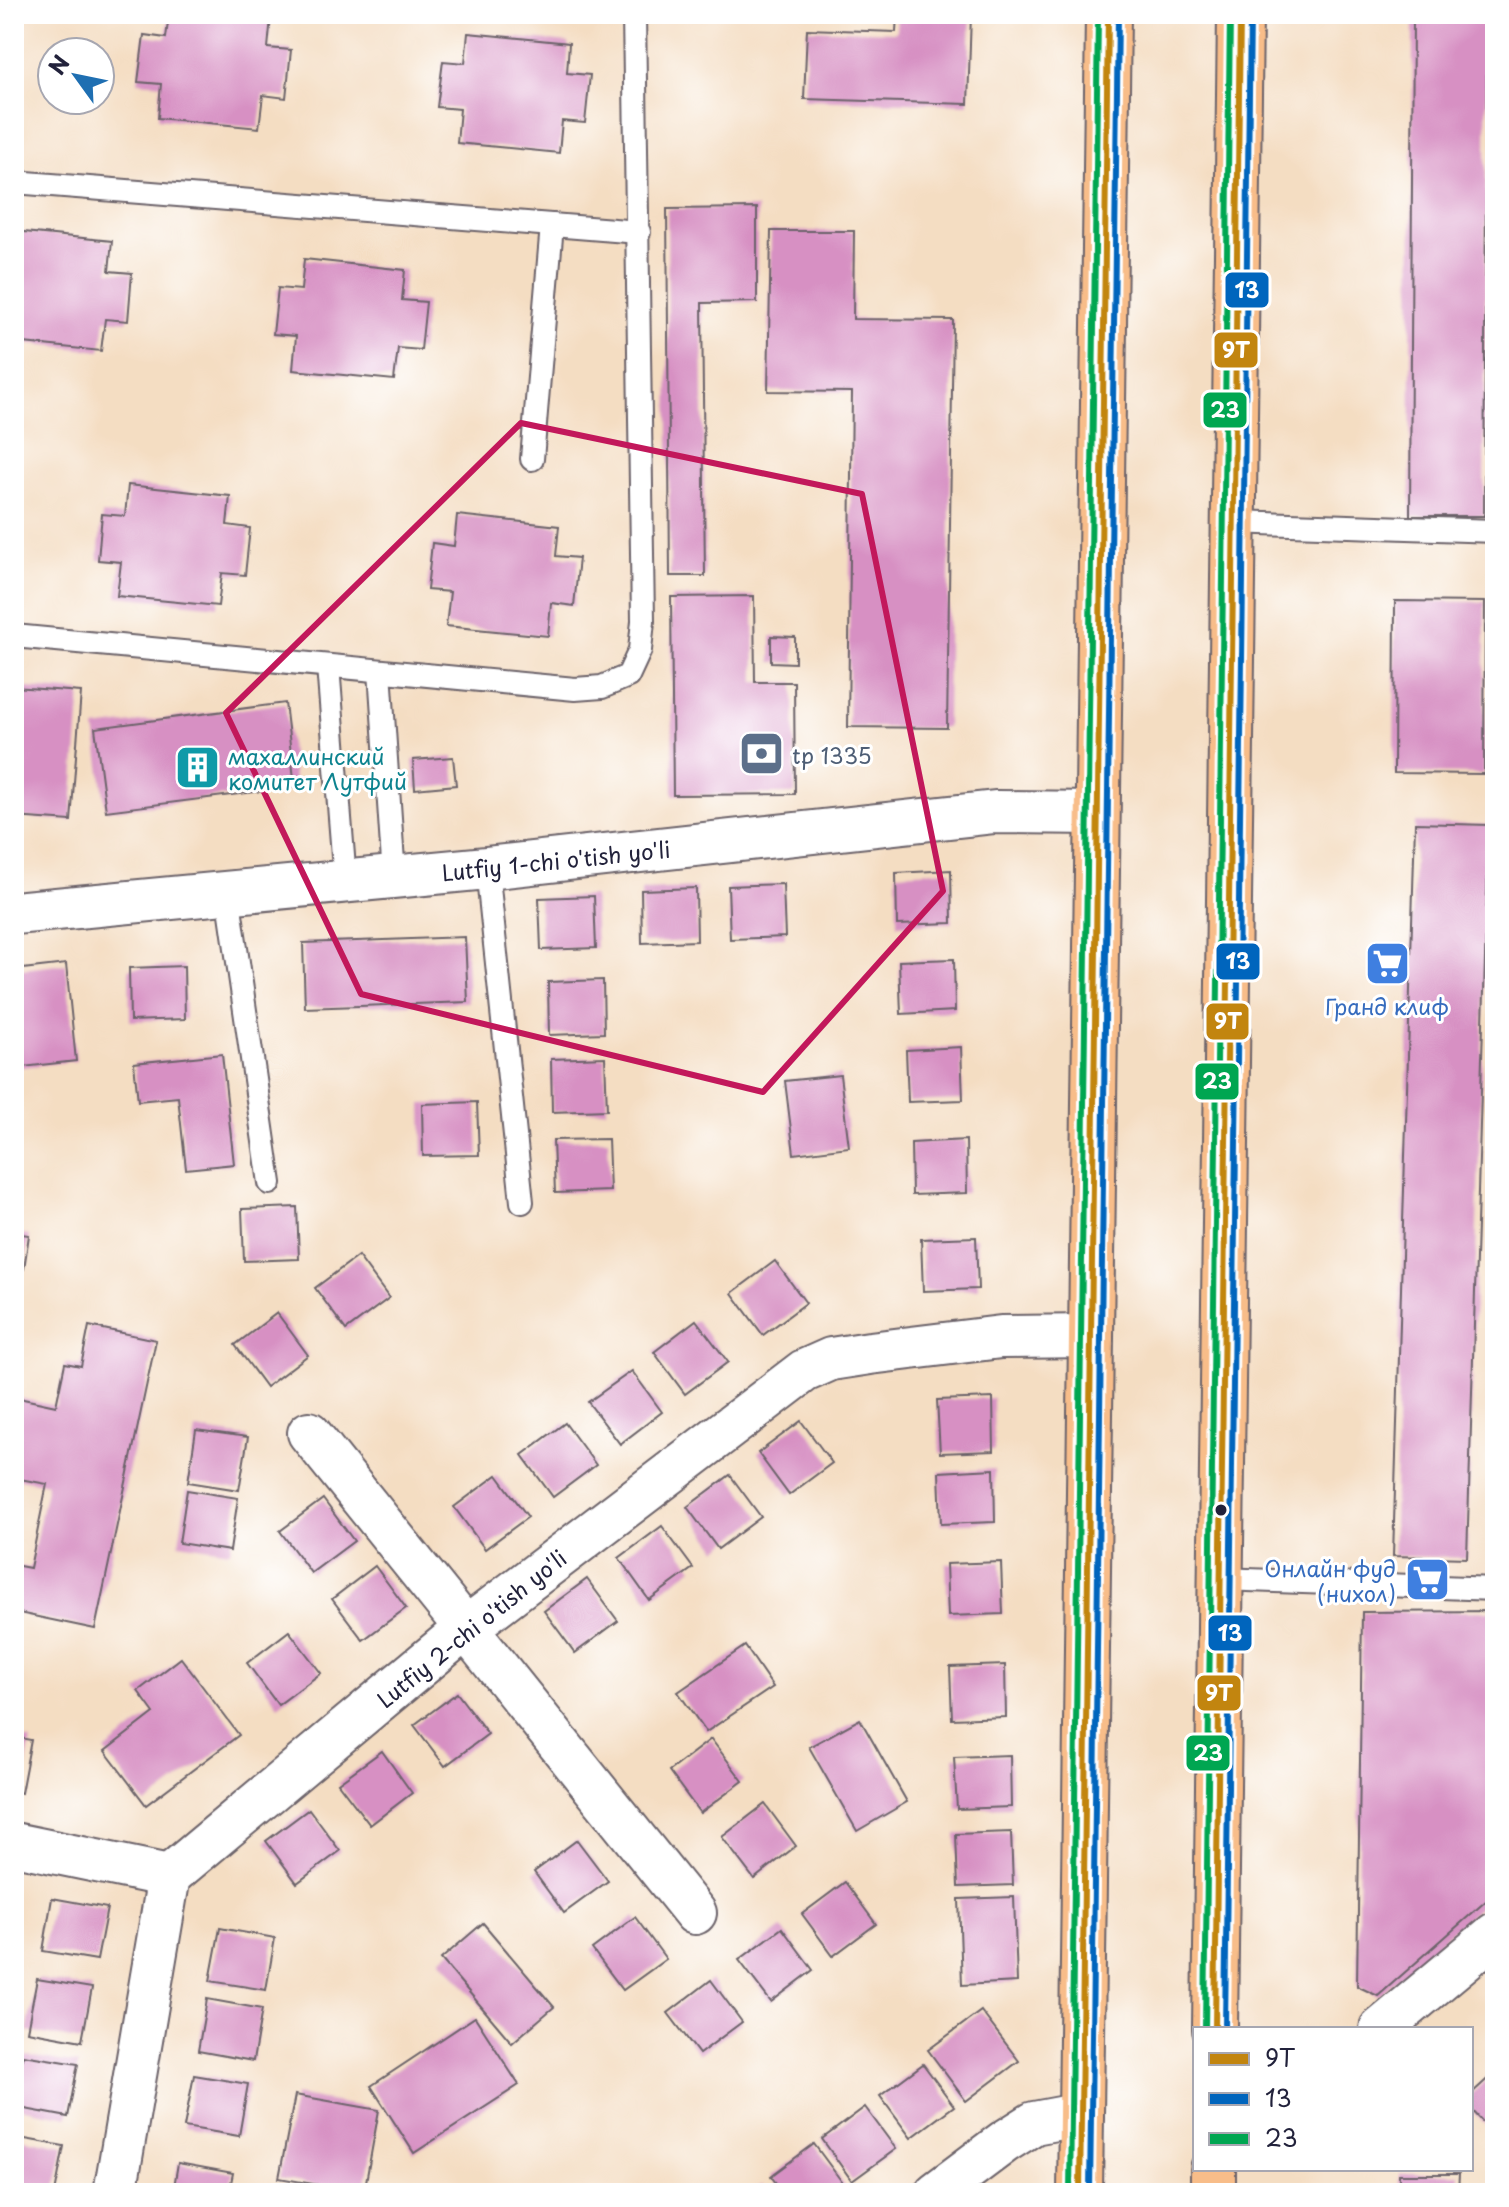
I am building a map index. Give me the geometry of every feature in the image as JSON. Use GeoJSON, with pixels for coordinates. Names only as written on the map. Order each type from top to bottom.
{"type":"FeatureCollection","features":[{"type":"Feature","properties":{"kind":"main road"},"geometry":{"type":"LineString","coordinates":[[1080,2193],[1108,14]]}},
{"type":"Feature","properties":{"kind":"main road"},"geometry":{"type":"LineString","coordinates":[[1215,2027],[1240,14]]}},
{"type":"Feature","properties":{"kind":"main road"},"geometry":{"type":"LineString","coordinates":[[1213,2171],[1213,2193]]}},
{"type":"Feature","properties":{"kind":"street","name":"Lutfiy 1-chi o'tish yo'li"},"geometry":{"type":"LineString","coordinates":[[14,913],[487,868],[995,812],[1098,813]]}},
{"type":"Feature","properties":{"kind":"street","name":"Lutfiy 2-chi o'tish yo'li"},"geometry":{"type":"LineString","coordinates":[[169,1876],[465,1629],[804,1371],[831,1359],[1001,1337],[1092,1336]]}},
{"type":"Feature","properties":{"kind":"street"},"geometry":{"type":"LineString","coordinates":[[309,1433],[695,1913]]}},
{"type":"Feature","properties":{"kind":"street"},"geometry":{"type":"LineString","coordinates":[[14,1844],[169,1876],[115,2193]]}},
{"type":"Feature","properties":{"kind":"street"},"geometry":{"type":"LineString","coordinates":[[1383,2027],[1495,1934]]}},
{"type":"Feature","properties":{"kind":"street"},"geometry":{"type":"LineString","coordinates":[[936,2193],[1034,2123],[1082,2114]]}},
{"type":"Feature","properties":{"kind":"lane"},"geometry":{"type":"LineString","coordinates":[[14,636],[575,689],[602,687],[628,676],[640,650],[643,621],[634,14]]}},
{"type":"Feature","properties":{"kind":"lane"},"geometry":{"type":"LineString","coordinates":[[14,182],[639,232]]}},
{"type":"Feature","properties":{"kind":"lane"},"geometry":{"type":"LineString","coordinates":[[532,459],[552,225]]}},
{"type":"Feature","properties":{"kind":"lane"},"geometry":{"type":"LineString","coordinates":[[1234,522],[1495,531]]}},
{"type":"Feature","properties":{"kind":"lane"},"geometry":{"type":"LineString","coordinates":[[328,666],[345,881]]}},
{"type":"Feature","properties":{"kind":"lane"},"geometry":{"type":"LineString","coordinates":[[380,671],[394,877]]}},
{"type":"Feature","properties":{"kind":"lane"},"geometry":{"type":"LineString","coordinates":[[487,868],[522,1202]]}},
{"type":"Feature","properties":{"kind":"lane"},"geometry":{"type":"LineString","coordinates":[[228,893],[270,1183]]}},
{"type":"Feature","properties":{"kind":"lane"},"geometry":{"type":"LineString","coordinates":[[1221,1579],[1495,1589]]}},
{"type":"Feature","properties":{"kind":"highlighted area"},"geometry":{"type":"Polygon","coordinates":[[[521,423],[862,494],[943,891],[763,1092],[361,994],[226,713],[521,423]]]}},
{"type":"Feature","properties":{"kind":"building"},"geometry":{"type":"Polygon","coordinates":[[[169,14],[271,17],[268,48],[291,50],[286,98],[263,95],[259,128],[158,118],[161,84],[138,82],[144,35],[166,38],[169,14]]]}},
{"type":"Feature","properties":{"kind":"building"},"geometry":{"type":"Polygon","coordinates":[[[897,14],[971,14],[968,104],[804,99],[807,29],[896,32],[897,14]]]}},
{"type":"Feature","properties":{"kind":"building"},"geometry":{"type":"Polygon","coordinates":[[[1413,14],[1487,14],[1484,516],[1410,516],[1413,14]]]}},
{"type":"Feature","properties":{"kind":"building"},"geometry":{"type":"Polygon","coordinates":[[[468,33],[569,43],[567,73],[590,75],[585,123],[562,121],[559,153],[457,143],[460,109],[437,107],[443,61],[465,63],[468,33]]]}},
{"type":"Feature","properties":{"kind":"building"},"geometry":{"type":"Polygon","coordinates":[[[757,208],[757,302],[702,303],[705,576],[670,576],[667,209],[757,208]]]}},
{"type":"Feature","properties":{"kind":"building"},"geometry":{"type":"Polygon","coordinates":[[[14,231],[112,241],[109,271],[132,273],[128,321],[105,319],[101,351],[14,342],[14,231]]]}},
{"type":"Feature","properties":{"kind":"building"},"geometry":{"type":"Polygon","coordinates":[[[771,231],[854,231],[853,319],[953,320],[947,728],[848,727],[852,392],[768,391],[771,231]]]}},
{"type":"Feature","properties":{"kind":"building"},"geometry":{"type":"Polygon","coordinates":[[[304,259],[405,270],[402,300],[426,302],[421,350],[398,348],[394,380],[293,370],[296,336],[273,334],[278,288],[301,290],[304,259]]]}},
{"type":"Feature","properties":{"kind":"building"},"geometry":{"type":"Polygon","coordinates":[[[128,485],[230,496],[227,525],[250,528],[245,575],[222,573],[218,606],[117,596],[121,562],[98,560],[102,514],[125,516],[128,485]]]}},
{"type":"Feature","properties":{"kind":"building"},"geometry":{"type":"Polygon","coordinates":[[[457,515],[559,526],[556,556],[579,558],[574,606],[551,603],[548,636],[446,626],[450,592],[427,590],[432,543],[454,546],[457,515]]]}},
{"type":"Feature","properties":{"kind":"building"},"geometry":{"type":"Polygon","coordinates":[[[754,596],[755,682],[794,682],[795,794],[673,795],[671,597],[754,596]]]}},
{"type":"Feature","properties":{"kind":"building"},"geometry":{"type":"Polygon","coordinates":[[[1395,601],[1485,602],[1484,774],[1394,773],[1395,601]]]}},
{"type":"Feature","properties":{"kind":"building"},"geometry":{"type":"Polygon","coordinates":[[[771,636],[795,637],[795,663],[771,662],[771,636]]]}},
{"type":"Feature","properties":{"kind":"building"},"geometry":{"type":"Polygon","coordinates":[[[14,687],[81,692],[71,821],[14,817],[14,687]]]}},
{"type":"Feature","properties":{"kind":"building","name":"махаллинский комитет Лутфий"},"geometry":{"type":"Polygon","coordinates":[[[285,703],[295,787],[106,811],[95,728],[285,703]]]}},
{"type":"Feature","properties":{"kind":"building"},"geometry":{"type":"Polygon","coordinates":[[[453,757],[456,785],[415,789],[413,760],[453,757]]]}},
{"type":"Feature","properties":{"kind":"building"},"geometry":{"type":"Polygon","coordinates":[[[1415,823],[1489,825],[1467,1558],[1393,1556],[1415,823]]]}},
{"type":"Feature","properties":{"kind":"building"},"geometry":{"type":"Polygon","coordinates":[[[951,870],[952,923],[897,925],[896,873],[951,870]]]}},
{"type":"Feature","properties":{"kind":"building"},"geometry":{"type":"Polygon","coordinates":[[[783,884],[785,937],[730,939],[728,886],[783,884]]]}},
{"type":"Feature","properties":{"kind":"building"},"geometry":{"type":"Polygon","coordinates":[[[696,888],[697,941],[642,943],[641,890],[696,888]]]}},
{"type":"Feature","properties":{"kind":"building"},"geometry":{"type":"Polygon","coordinates":[[[594,896],[596,948],[541,950],[539,898],[594,896]]]}},
{"type":"Feature","properties":{"kind":"building"},"geometry":{"type":"Polygon","coordinates":[[[465,937],[468,1002],[305,1008],[303,943],[465,937]]]}},
{"type":"Feature","properties":{"kind":"building"},"geometry":{"type":"Polygon","coordinates":[[[954,959],[955,1011],[901,1014],[899,961],[954,959]]]}},
{"type":"Feature","properties":{"kind":"building"},"geometry":{"type":"Polygon","coordinates":[[[66,964],[76,1061],[14,1068],[14,970],[66,964]]]}},
{"type":"Feature","properties":{"kind":"building"},"geometry":{"type":"Polygon","coordinates":[[[184,966],[185,1019],[130,1021],[129,968],[184,966]]]}},
{"type":"Feature","properties":{"kind":"building"},"geometry":{"type":"Polygon","coordinates":[[[603,980],[604,1033],[549,1035],[548,982],[603,980]]]}},
{"type":"Feature","properties":{"kind":"building"},"geometry":{"type":"Polygon","coordinates":[[[961,1047],[963,1100],[908,1102],[906,1050],[961,1047]]]}},
{"type":"Feature","properties":{"kind":"building"},"geometry":{"type":"Polygon","coordinates":[[[222,1054],[234,1164],[186,1169],[178,1097],[138,1101],[134,1063],[222,1054]]]}},
{"type":"Feature","properties":{"kind":"building"},"geometry":{"type":"Polygon","coordinates":[[[605,1057],[607,1110],[552,1112],[551,1059],[605,1057]]]}},
{"type":"Feature","properties":{"kind":"building"},"geometry":{"type":"Polygon","coordinates":[[[840,1075],[849,1147],[794,1154],[785,1081],[840,1075]]]}},
{"type":"Feature","properties":{"kind":"building"},"geometry":{"type":"Polygon","coordinates":[[[477,1102],[479,1155],[423,1156],[422,1104],[477,1102]]]}},
{"type":"Feature","properties":{"kind":"building"},"geometry":{"type":"Polygon","coordinates":[[[608,1139],[610,1191],[555,1193],[553,1140],[608,1139]]]}},
{"type":"Feature","properties":{"kind":"building"},"geometry":{"type":"Polygon","coordinates":[[[966,1140],[967,1193],[912,1195],[911,1143],[966,1140]]]}},
{"type":"Feature","properties":{"kind":"building"},"geometry":{"type":"Polygon","coordinates":[[[297,1207],[299,1259],[244,1261],[242,1209],[297,1207]]]}},
{"type":"Feature","properties":{"kind":"building"},"geometry":{"type":"Polygon","coordinates":[[[14,1233],[29,1235],[24,1269],[14,1267],[14,1233]]]}},
{"type":"Feature","properties":{"kind":"building"},"geometry":{"type":"Polygon","coordinates":[[[976,1237],[978,1289],[923,1291],[921,1239],[976,1237]]]}},
{"type":"Feature","properties":{"kind":"building"},"geometry":{"type":"Polygon","coordinates":[[[358,1256],[389,1298],[346,1330],[315,1288],[358,1256]]]}},
{"type":"Feature","properties":{"kind":"building"},"geometry":{"type":"Polygon","coordinates":[[[775,1261],[806,1303],[763,1335],[732,1293],[775,1261]]]}},
{"type":"Feature","properties":{"kind":"building"},"geometry":{"type":"Polygon","coordinates":[[[277,1313],[308,1355],[266,1387],[235,1345],[277,1313]]]}},
{"type":"Feature","properties":{"kind":"building"},"geometry":{"type":"Polygon","coordinates":[[[696,1320],[728,1362],[685,1394],[654,1352],[696,1320]]]}},
{"type":"Feature","properties":{"kind":"building"},"geometry":{"type":"Polygon","coordinates":[[[89,1326],[156,1340],[95,1629],[14,1612],[14,1565],[30,1568],[47,1484],[14,1478],[14,1397],[56,1406],[65,1363],[81,1366],[89,1326]]]}},
{"type":"Feature","properties":{"kind":"building"},"geometry":{"type":"Polygon","coordinates":[[[632,1371],[662,1412],[620,1444],[588,1402],[632,1371]]]}},
{"type":"Feature","properties":{"kind":"building"},"geometry":{"type":"Polygon","coordinates":[[[993,1398],[994,1451],[940,1453],[937,1400],[993,1398]]]}},
{"type":"Feature","properties":{"kind":"building"},"geometry":{"type":"Polygon","coordinates":[[[801,1421],[832,1463],[789,1495],[758,1453],[801,1421]]]}},
{"type":"Feature","properties":{"kind":"building"},"geometry":{"type":"Polygon","coordinates":[[[565,1423],[596,1465],[553,1497],[522,1455],[565,1423]]]}},
{"type":"Feature","properties":{"kind":"building"},"geometry":{"type":"Polygon","coordinates":[[[196,1430],[248,1437],[239,1490],[188,1482],[196,1430]]]}},
{"type":"Feature","properties":{"kind":"building"},"geometry":{"type":"Polygon","coordinates":[[[994,1469],[995,1522],[941,1524],[939,1472],[994,1469]]]}},
{"type":"Feature","properties":{"kind":"building"},"geometry":{"type":"Polygon","coordinates":[[[497,1475],[528,1517],[485,1549],[454,1507],[497,1475]]]}},
{"type":"Feature","properties":{"kind":"building"},"geometry":{"type":"Polygon","coordinates":[[[730,1475],[761,1517],[718,1549],[687,1507],[730,1475]]]}},
{"type":"Feature","properties":{"kind":"building"},"geometry":{"type":"Polygon","coordinates":[[[187,1490],[238,1498],[230,1551],[179,1543],[187,1490]]]}},
{"type":"Feature","properties":{"kind":"building"},"geometry":{"type":"Polygon","coordinates":[[[323,1499],[354,1541],[311,1573],[280,1531],[323,1499]]]}},
{"type":"Feature","properties":{"kind":"building"},"geometry":{"type":"Polygon","coordinates":[[[662,1526],[693,1568],[649,1600],[619,1558],[662,1526]]]}},
{"type":"Feature","properties":{"kind":"building"},"geometry":{"type":"Polygon","coordinates":[[[1001,1562],[1003,1614],[948,1616],[946,1564],[1001,1562]]]}},
{"type":"Feature","properties":{"kind":"building"},"geometry":{"type":"Polygon","coordinates":[[[375,1566],[406,1608],[363,1640],[332,1599],[375,1566]]]}},
{"type":"Feature","properties":{"kind":"building"},"geometry":{"type":"Polygon","coordinates":[[[587,1579],[618,1621],[575,1653],[544,1611],[587,1579]]]}},
{"type":"Feature","properties":{"kind":"building"},"geometry":{"type":"Polygon","coordinates":[[[1495,1611],[1495,1893],[1378,1996],[1357,1986],[1362,1612],[1495,1611]]]}},
{"type":"Feature","properties":{"kind":"building"},"geometry":{"type":"Polygon","coordinates":[[[289,1631],[321,1673],[278,1705],[247,1663],[289,1631]]]}},
{"type":"Feature","properties":{"kind":"building"},"geometry":{"type":"Polygon","coordinates":[[[745,1646],[773,1687],[706,1732],[678,1692],[745,1646]]]}},
{"type":"Feature","properties":{"kind":"building"},"geometry":{"type":"Polygon","coordinates":[[[181,1658],[239,1735],[146,1805],[105,1751],[154,1713],[138,1691],[181,1658]]]}},
{"type":"Feature","properties":{"kind":"building"},"geometry":{"type":"Polygon","coordinates":[[[1005,1665],[1006,1717],[952,1719],[950,1667],[1005,1665]]]}},
{"type":"Feature","properties":{"kind":"building"},"geometry":{"type":"Polygon","coordinates":[[[457,1693],[488,1734],[445,1766],[414,1725],[457,1693]]]}},
{"type":"Feature","properties":{"kind":"building"},"geometry":{"type":"Polygon","coordinates":[[[860,1719],[907,1802],[857,1831],[809,1747],[860,1719]]]}},
{"type":"Feature","properties":{"kind":"building"},"geometry":{"type":"Polygon","coordinates":[[[14,1737],[31,1740],[21,1793],[14,1791],[14,1737]]]}},
{"type":"Feature","properties":{"kind":"building"},"geometry":{"type":"Polygon","coordinates":[[[711,1739],[743,1781],[700,1813],[669,1771],[711,1739]]]}},
{"type":"Feature","properties":{"kind":"building"},"geometry":{"type":"Polygon","coordinates":[[[382,1751],[412,1793],[370,1825],[338,1783],[382,1751]]]}},
{"type":"Feature","properties":{"kind":"building"},"geometry":{"type":"Polygon","coordinates":[[[1010,1755],[1011,1807],[957,1809],[954,1757],[1010,1755]]]}},
{"type":"Feature","properties":{"kind":"building"},"geometry":{"type":"Polygon","coordinates":[[[765,1804],[796,1846],[754,1879],[722,1837],[765,1804]]]}},
{"type":"Feature","properties":{"kind":"building"},"geometry":{"type":"Polygon","coordinates":[[[309,1809],[340,1851],[297,1883],[266,1841],[309,1809]]]}},
{"type":"Feature","properties":{"kind":"building"},"geometry":{"type":"Polygon","coordinates":[[[1011,1832],[1013,1885],[958,1887],[956,1834],[1011,1832]]]}},
{"type":"Feature","properties":{"kind":"building"},"geometry":{"type":"Polygon","coordinates":[[[577,1840],[608,1881],[564,1913],[534,1872],[577,1840]]]}},
{"type":"Feature","properties":{"kind":"building"},"geometry":{"type":"Polygon","coordinates":[[[845,1882],[876,1924],[833,1956],[802,1914],[845,1882]]]}},
{"type":"Feature","properties":{"kind":"building"},"geometry":{"type":"Polygon","coordinates":[[[1014,1897],[1017,1982],[962,1985],[959,1899],[1014,1897]]]}},
{"type":"Feature","properties":{"kind":"building"},"geometry":{"type":"Polygon","coordinates":[[[52,1898],[107,1908],[97,1960],[43,1951],[52,1898]]]}},
{"type":"Feature","properties":{"kind":"building"},"geometry":{"type":"Polygon","coordinates":[[[635,1917],[666,1959],[623,1990],[592,1949],[635,1917]]]}},
{"type":"Feature","properties":{"kind":"building"},"geometry":{"type":"Polygon","coordinates":[[[483,1923],[554,2007],[512,2043],[441,1959],[483,1923]]]}},
{"type":"Feature","properties":{"kind":"building"},"geometry":{"type":"Polygon","coordinates":[[[220,1928],[275,1938],[266,1990],[210,1981],[220,1928]]]}},
{"type":"Feature","properties":{"kind":"building"},"geometry":{"type":"Polygon","coordinates":[[[782,1928],[813,1970],[771,2002],[739,1960],[782,1928]]]}},
{"type":"Feature","properties":{"kind":"building"},"geometry":{"type":"Polygon","coordinates":[[[37,1979],[92,1988],[82,2041],[27,2031],[37,1979]]]}},
{"type":"Feature","properties":{"kind":"building"},"geometry":{"type":"Polygon","coordinates":[[[711,1980],[742,2022],[699,2054],[668,2013],[711,1980]]]}},
{"type":"Feature","properties":{"kind":"building"},"geometry":{"type":"Polygon","coordinates":[[[207,1999],[262,2009],[253,2061],[198,2051],[207,1999]]]}},
{"type":"Feature","properties":{"kind":"building"},"geometry":{"type":"Polygon","coordinates":[[[981,2011],[1019,2061],[966,2101],[928,2050],[981,2011]]]}},
{"type":"Feature","properties":{"kind":"building"},"geometry":{"type":"Polygon","coordinates":[[[475,2017],[519,2085],[414,2153],[371,2086],[475,2017]]]}},
{"type":"Feature","properties":{"kind":"building"},"geometry":{"type":"Polygon","coordinates":[[[23,2055],[78,2064],[68,2117],[14,2107],[23,2055]]]}},
{"type":"Feature","properties":{"kind":"building"},"geometry":{"type":"Polygon","coordinates":[[[923,2064],[954,2106],[911,2138],[880,2096],[923,2064]]]}},
{"type":"Feature","properties":{"kind":"building"},"geometry":{"type":"Polygon","coordinates":[[[1495,2072],[1495,2135],[1473,2111],[1473,2092],[1495,2072]]]}},
{"type":"Feature","properties":{"kind":"building"},"geometry":{"type":"Polygon","coordinates":[[[194,2075],[248,2084],[239,2136],[184,2127],[194,2075]]]}},
{"type":"Feature","properties":{"kind":"building"},"geometry":{"type":"Polygon","coordinates":[[[295,2095],[379,2110],[364,2193],[279,2178],[295,2095]]]}},
{"type":"Feature","properties":{"kind":"building"},"geometry":{"type":"Polygon","coordinates":[[[865,2107],[896,2149],[852,2181],[822,2139],[865,2107]]]}},
{"type":"Feature","properties":{"kind":"building"},"geometry":{"type":"Polygon","coordinates":[[[14,2137],[64,2146],[55,2193],[14,2191],[14,2137]]]}},
{"type":"Feature","properties":{"kind":"building"},"geometry":{"type":"Polygon","coordinates":[[[814,2144],[845,2186],[836,2193],[783,2193],[771,2176],[814,2144]]]}},
{"type":"Feature","properties":{"kind":"building"},"geometry":{"type":"Polygon","coordinates":[[[178,2163],[233,2173],[229,2193],[173,2193],[178,2163]]]}},
{"type":"Feature","properties":{"kind":"building"},"geometry":{"type":"Polygon","coordinates":[[[1399,2174],[1459,2174],[1458,2193],[1399,2193],[1399,2174]]]}},
{"type":"Feature","properties":{"kind":"building"},"geometry":{"type":"Polygon","coordinates":[[[762,2185],[768,2193],[751,2193],[762,2185]]]}},
{"type":"Feature","properties":{"kind":"transit line","name":"23"},"geometry":{"type":"LineString","coordinates":[[1070,2193],[1098,14]]}},
{"type":"Feature","properties":{"kind":"transit line","name":"9Т"},"geometry":{"type":"LineString","coordinates":[[1080,2193],[1108,14]]}},
{"type":"Feature","properties":{"kind":"transit line","name":"13"},"geometry":{"type":"LineString","coordinates":[[1090,2193],[1118,14]]}},
{"type":"Feature","properties":{"kind":"transit line","name":"23"},"geometry":{"type":"LineString","coordinates":[[1205,2027],[1230,14]]}},
{"type":"Feature","properties":{"kind":"transit line","name":"9Т"},"geometry":{"type":"LineString","coordinates":[[1215,2027],[1240,14]]}},
{"type":"Feature","properties":{"kind":"transit line","name":"13"},"geometry":{"type":"LineString","coordinates":[[1225,2027],[1250,14]]}},
{"type":"Feature","properties":{"kind":"place","name":"tp 1335"},"geometry":{"type":"Point","coordinates":[761,754]}},
{"type":"Feature","properties":{"kind":"place","name":"махаллинский комитет Лутфий"},"geometry":{"type":"Point","coordinates":[197,768]}},
{"type":"Feature","properties":{"kind":"place","name":"Гранд клиф"},"geometry":{"type":"Point","coordinates":[1387,964]}},
{"type":"Feature","properties":{"kind":"place","name":"Онлайн фуд (нихол)"},"geometry":{"type":"Point","coordinates":[1427,1580]}}]}
